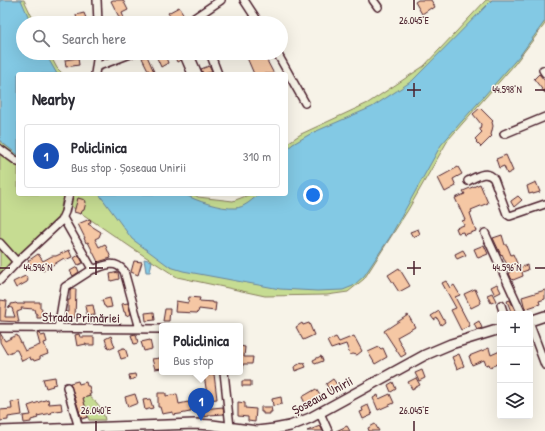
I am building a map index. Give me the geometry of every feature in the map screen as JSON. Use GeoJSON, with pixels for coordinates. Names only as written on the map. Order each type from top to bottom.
{"type":"FeatureCollection","features":[{"type":"Feature","properties":{"kind":"main road"},"geometry":{"type":"LineString","coordinates":[[533,320],[545,316]]}},
{"type":"Feature","properties":{"kind":"main road","name":"Șoseaua Unirii"},"geometry":{"type":"LineString","coordinates":[[0,431],[67,430],[79,428],[195,424],[257,431],[274,430],[290,426],[320,413],[425,355],[451,344],[497,330]]}},
{"type":"Feature","properties":{"kind":"street"},"geometry":{"type":"LineString","coordinates":[[98,0],[98,16]]}},
{"type":"Feature","properties":{"kind":"street"},"geometry":{"type":"LineString","coordinates":[[202,16],[221,0]]}},
{"type":"Feature","properties":{"kind":"street"},"geometry":{"type":"LineString","coordinates":[[244,0],[254,16]]}},
{"type":"Feature","properties":{"kind":"street"},"geometry":{"type":"LineString","coordinates":[[373,0],[378,7]]}},
{"type":"Feature","properties":{"kind":"street"},"geometry":{"type":"LineString","coordinates":[[96,71],[97,60]]}},
{"type":"Feature","properties":{"kind":"street"},"geometry":{"type":"LineString","coordinates":[[96,71],[119,60]]}},
{"type":"Feature","properties":{"kind":"street"},"geometry":{"type":"LineString","coordinates":[[186,60],[191,72]]}},
{"type":"Feature","properties":{"kind":"street"},"geometry":{"type":"LineString","coordinates":[[192,60],[197,72]]}},
{"type":"Feature","properties":{"kind":"street"},"geometry":{"type":"LineString","coordinates":[[213,60],[217,72]]}},
{"type":"Feature","properties":{"kind":"street"},"geometry":{"type":"LineString","coordinates":[[281,60],[288,72]]}},
{"type":"Feature","properties":{"kind":"street"},"geometry":{"type":"LineString","coordinates":[[288,73],[305,103]]}},
{"type":"Feature","properties":{"kind":"street"},"geometry":{"type":"LineString","coordinates":[[504,134],[545,117]]}},
{"type":"Feature","properties":{"kind":"street"},"geometry":{"type":"LineString","coordinates":[[0,149],[16,161]]}},
{"type":"Feature","properties":{"kind":"street"},"geometry":{"type":"LineString","coordinates":[[468,181],[482,175],[491,175],[494,179],[507,214],[510,216],[545,204]]}},
{"type":"Feature","properties":{"kind":"street"},"geometry":{"type":"LineString","coordinates":[[0,280],[17,262],[55,228],[63,218],[68,196]]}},
{"type":"Feature","properties":{"kind":"street"},"geometry":{"type":"LineString","coordinates":[[63,218],[93,269]]}},
{"type":"Feature","properties":{"kind":"street"},"geometry":{"type":"LineString","coordinates":[[485,233],[521,311]]}},
{"type":"Feature","properties":{"kind":"street"},"geometry":{"type":"LineString","coordinates":[[0,242],[17,262]]}},
{"type":"Feature","properties":{"kind":"street"},"geometry":{"type":"LineString","coordinates":[[58,328],[65,287],[93,269],[114,264],[122,268],[126,276],[140,329]]}},
{"type":"Feature","properties":{"kind":"street"},"geometry":{"type":"LineString","coordinates":[[501,305],[503,311]]}},
{"type":"Feature","properties":{"kind":"street","name":"Strada Primăriei"},"geometry":{"type":"LineString","coordinates":[[0,328],[159,329]]}},
{"type":"Feature","properties":{"kind":"street"},"geometry":{"type":"LineString","coordinates":[[533,333],[545,365]]}},
{"type":"Feature","properties":{"kind":"street"},"geometry":{"type":"LineString","coordinates":[[224,375],[230,427]]}},
{"type":"Feature","properties":{"kind":"street"},"geometry":{"type":"LineString","coordinates":[[67,387],[79,428]]}},
{"type":"Feature","properties":{"kind":"street"},"geometry":{"type":"LineString","coordinates":[[320,413],[328,431]]}},
{"type":"Feature","properties":{"kind":"green space"},"geometry":{"type":"Polygon","coordinates":[[[0,0],[24,0],[32,16],[16,16],[16,60],[53,60],[61,72],[16,72],[16,196],[196,196],[233,201],[246,196],[288,196],[288,143],[301,134],[368,103],[424,66],[486,0],[545,0],[545,24],[514,65],[448,140],[408,210],[364,279],[348,292],[327,295],[265,296],[177,277],[62,200],[60,216],[24,251],[0,279],[0,0]]]}},
{"type":"Feature","properties":{"kind":"green space"},"geometry":{"type":"Polygon","coordinates":[[[90,396],[100,407],[105,420],[89,420],[83,398],[90,396]]]}},
{"type":"Feature","properties":{"kind":"water"},"geometry":{"type":"Polygon","coordinates":[[[0,0],[21,0],[28,16],[16,16],[16,60],[49,60],[56,72],[16,72],[16,153],[0,141],[0,0]]]}},
{"type":"Feature","properties":{"kind":"water"},"geometry":{"type":"Polygon","coordinates":[[[492,0],[545,0],[545,21],[521,54],[441,145],[390,237],[364,276],[353,286],[343,290],[317,291],[280,289],[183,271],[170,267],[132,239],[100,196],[188,196],[209,204],[229,208],[238,208],[245,205],[257,196],[288,196],[288,148],[312,133],[372,107],[412,81],[492,0]]]}},
{"type":"Feature","properties":{"kind":"water"},"geometry":{"type":"Polygon","coordinates":[[[144,259],[152,261],[150,272],[146,272],[144,259]]]}},
{"type":"Feature","properties":{"kind":"building"},"geometry":{"type":"Polygon","coordinates":[[[123,0],[128,10],[122,13],[123,16],[118,16],[111,1],[123,0]]]}},
{"type":"Feature","properties":{"kind":"building"},"geometry":{"type":"Polygon","coordinates":[[[418,0],[431,0],[435,7],[422,14],[415,2],[418,0]]]}},
{"type":"Feature","properties":{"kind":"building"},"geometry":{"type":"Polygon","coordinates":[[[179,7],[184,15],[170,16],[168,13],[179,7]]]}},
{"type":"Feature","properties":{"kind":"building"},"geometry":{"type":"Polygon","coordinates":[[[84,13],[85,16],[76,16],[84,13]]]}},
{"type":"Feature","properties":{"kind":"building"},"geometry":{"type":"Polygon","coordinates":[[[65,60],[78,60],[79,65],[66,67],[65,60]]]}},
{"type":"Feature","properties":{"kind":"building"},"geometry":{"type":"Polygon","coordinates":[[[143,60],[149,60],[154,72],[149,72],[143,60]]]}},
{"type":"Feature","properties":{"kind":"building"},"geometry":{"type":"Polygon","coordinates":[[[158,60],[167,60],[168,63],[161,67],[158,60]]]}},
{"type":"Feature","properties":{"kind":"building"},"geometry":{"type":"Polygon","coordinates":[[[248,60],[267,60],[273,72],[253,72],[248,60]]]}},
{"type":"Feature","properties":{"kind":"building"},"geometry":{"type":"Polygon","coordinates":[[[209,66],[212,72],[202,72],[201,69],[209,66]]]}},
{"type":"Feature","properties":{"kind":"building"},"geometry":{"type":"Polygon","coordinates":[[[539,74],[545,81],[545,93],[534,79],[539,74]]]}},
{"type":"Feature","properties":{"kind":"building"},"geometry":{"type":"Polygon","coordinates":[[[480,108],[493,121],[492,136],[481,147],[475,139],[482,132],[480,130],[481,124],[473,114],[480,108]]]}},
{"type":"Feature","properties":{"kind":"building"},"geometry":{"type":"Polygon","coordinates":[[[506,155],[513,171],[507,174],[504,166],[499,168],[496,159],[506,155]]]}},
{"type":"Feature","properties":{"kind":"building"},"geometry":{"type":"Polygon","coordinates":[[[458,167],[462,174],[453,179],[456,186],[445,192],[438,178],[458,167]]]}},
{"type":"Feature","properties":{"kind":"building"},"geometry":{"type":"Polygon","coordinates":[[[536,182],[540,192],[529,194],[527,186],[536,182]]]}},
{"type":"Feature","properties":{"kind":"building"},"geometry":{"type":"Polygon","coordinates":[[[480,184],[488,203],[471,210],[472,212],[470,213],[476,231],[464,235],[463,232],[458,233],[456,228],[464,225],[462,221],[465,220],[455,198],[465,194],[463,191],[480,184]]]}},
{"type":"Feature","properties":{"kind":"building"},"geometry":{"type":"Polygon","coordinates":[[[518,196],[522,200],[514,207],[511,201],[518,196]]]}},
{"type":"Feature","properties":{"kind":"building"},"geometry":{"type":"Polygon","coordinates":[[[78,198],[85,200],[86,202],[84,210],[81,214],[74,212],[78,198]]]}},
{"type":"Feature","properties":{"kind":"building"},"geometry":{"type":"Polygon","coordinates":[[[90,219],[91,222],[88,224],[101,232],[99,237],[95,239],[99,247],[105,244],[111,258],[98,262],[88,242],[86,243],[78,224],[90,219]]]}},
{"type":"Feature","properties":{"kind":"building"},"geometry":{"type":"Polygon","coordinates":[[[418,229],[420,234],[413,237],[410,232],[418,229]]]}},
{"type":"Feature","properties":{"kind":"building"},"geometry":{"type":"Polygon","coordinates":[[[502,235],[505,245],[507,245],[511,255],[513,254],[519,268],[527,265],[528,270],[522,272],[523,276],[513,280],[502,254],[501,255],[493,238],[502,235]]]}},
{"type":"Feature","properties":{"kind":"building"},"geometry":{"type":"Polygon","coordinates":[[[484,245],[488,254],[478,258],[474,249],[484,245]]]}},
{"type":"Feature","properties":{"kind":"building"},"geometry":{"type":"Polygon","coordinates":[[[69,250],[72,257],[65,260],[64,258],[43,271],[39,265],[33,268],[28,261],[38,254],[43,261],[69,250]]]}},
{"type":"Feature","properties":{"kind":"building"},"geometry":{"type":"Polygon","coordinates":[[[463,250],[466,255],[457,259],[455,254],[463,250]]]}},
{"type":"Feature","properties":{"kind":"building"},"geometry":{"type":"Polygon","coordinates":[[[79,255],[83,263],[78,265],[74,258],[79,255]]]}},
{"type":"Feature","properties":{"kind":"building"},"geometry":{"type":"Polygon","coordinates":[[[134,261],[142,262],[138,275],[131,272],[134,261]]]}},
{"type":"Feature","properties":{"kind":"building"},"geometry":{"type":"Polygon","coordinates":[[[77,267],[79,272],[73,276],[70,271],[77,267]]]}},
{"type":"Feature","properties":{"kind":"building"},"geometry":{"type":"Polygon","coordinates":[[[399,268],[410,286],[399,292],[388,275],[399,268]]]}},
{"type":"Feature","properties":{"kind":"building"},"geometry":{"type":"Polygon","coordinates":[[[118,272],[119,279],[111,281],[110,274],[118,272]]]}},
{"type":"Feature","properties":{"kind":"building"},"geometry":{"type":"Polygon","coordinates":[[[26,276],[28,280],[27,282],[16,288],[13,282],[26,276]]]}},
{"type":"Feature","properties":{"kind":"building"},"geometry":{"type":"Polygon","coordinates":[[[446,281],[450,288],[454,285],[460,295],[455,297],[470,326],[461,330],[451,310],[456,308],[442,283],[446,281]]]}},
{"type":"Feature","properties":{"kind":"building"},"geometry":{"type":"Polygon","coordinates":[[[497,284],[501,292],[495,295],[491,287],[497,284]]]}},
{"type":"Feature","properties":{"kind":"building"},"geometry":{"type":"Polygon","coordinates":[[[72,289],[76,289],[75,318],[65,317],[66,312],[68,312],[68,300],[70,300],[70,291],[72,289]]]}},
{"type":"Feature","properties":{"kind":"building"},"geometry":{"type":"Polygon","coordinates":[[[475,289],[481,303],[471,308],[464,294],[475,289]]]}},
{"type":"Feature","properties":{"kind":"building"},"geometry":{"type":"Polygon","coordinates":[[[545,290],[545,299],[539,301],[540,304],[525,309],[522,297],[545,290]]]}},
{"type":"Feature","properties":{"kind":"building"},"geometry":{"type":"Polygon","coordinates":[[[492,293],[496,301],[491,303],[487,295],[492,293]]]}},
{"type":"Feature","properties":{"kind":"building"},"geometry":{"type":"Polygon","coordinates":[[[189,297],[200,298],[199,301],[216,303],[215,311],[199,309],[197,313],[175,312],[176,301],[188,303],[189,297]]]}},
{"type":"Feature","properties":{"kind":"building"},"geometry":{"type":"Polygon","coordinates":[[[110,298],[112,307],[106,308],[102,300],[110,298]]]}},
{"type":"Feature","properties":{"kind":"building"},"geometry":{"type":"Polygon","coordinates":[[[0,300],[7,301],[5,317],[15,317],[12,308],[8,307],[11,306],[11,304],[40,302],[40,308],[42,308],[41,318],[37,318],[37,314],[35,313],[34,309],[21,308],[22,310],[17,312],[19,322],[0,321],[0,300]]]}},
{"type":"Feature","properties":{"kind":"building"},"geometry":{"type":"Polygon","coordinates":[[[510,300],[516,311],[511,311],[507,301],[510,300]]]}},
{"type":"Feature","properties":{"kind":"building"},"geometry":{"type":"Polygon","coordinates":[[[128,303],[131,314],[126,316],[122,304],[128,303]]]}},
{"type":"Feature","properties":{"kind":"building"},"geometry":{"type":"Polygon","coordinates":[[[93,305],[95,315],[87,316],[85,306],[93,305]]]}},
{"type":"Feature","properties":{"kind":"building"},"geometry":{"type":"Polygon","coordinates":[[[165,309],[170,309],[169,321],[163,321],[165,309]]]}},
{"type":"Feature","properties":{"kind":"building"},"geometry":{"type":"Polygon","coordinates":[[[439,311],[445,322],[441,325],[437,318],[434,320],[431,316],[439,311]]]}},
{"type":"Feature","properties":{"kind":"building"},"geometry":{"type":"Polygon","coordinates":[[[154,312],[155,320],[146,321],[145,313],[154,312]]]}},
{"type":"Feature","properties":{"kind":"building"},"geometry":{"type":"Polygon","coordinates":[[[408,315],[415,327],[397,337],[406,354],[401,357],[384,331],[408,315]]]}},
{"type":"Feature","properties":{"kind":"building"},"geometry":{"type":"Polygon","coordinates":[[[479,321],[482,328],[477,330],[474,324],[479,321]]]}},
{"type":"Feature","properties":{"kind":"building"},"geometry":{"type":"Polygon","coordinates":[[[302,323],[303,325],[309,323],[314,335],[303,340],[296,327],[302,323]]]}},
{"type":"Feature","properties":{"kind":"building"},"geometry":{"type":"Polygon","coordinates":[[[0,333],[5,341],[17,335],[25,351],[40,345],[37,334],[40,333],[41,336],[45,335],[47,342],[44,343],[48,354],[34,361],[33,359],[31,360],[30,357],[22,361],[17,350],[7,354],[0,342],[0,333]]]}},
{"type":"Feature","properties":{"kind":"building"},"geometry":{"type":"Polygon","coordinates":[[[79,334],[80,337],[94,337],[94,345],[86,344],[77,346],[75,335],[79,334]]]}},
{"type":"Feature","properties":{"kind":"building"},"geometry":{"type":"Polygon","coordinates":[[[136,334],[138,343],[134,344],[131,335],[136,334]]]}},
{"type":"Feature","properties":{"kind":"building"},"geometry":{"type":"Polygon","coordinates":[[[111,336],[115,347],[110,349],[110,347],[108,348],[105,339],[111,336]]]}},
{"type":"Feature","properties":{"kind":"building"},"geometry":{"type":"Polygon","coordinates":[[[354,336],[362,351],[357,355],[350,355],[346,344],[331,349],[327,341],[336,337],[339,342],[354,336]]]}},
{"type":"Feature","properties":{"kind":"building"},"geometry":{"type":"Polygon","coordinates":[[[150,340],[152,349],[144,351],[141,342],[150,340]]]}},
{"type":"Feature","properties":{"kind":"building"},"geometry":{"type":"Polygon","coordinates":[[[243,347],[245,347],[244,357],[253,357],[252,364],[243,364],[243,347]]]}},
{"type":"Feature","properties":{"kind":"building"},"geometry":{"type":"Polygon","coordinates":[[[379,347],[381,349],[383,348],[387,357],[375,364],[368,352],[379,347]]]}},
{"type":"Feature","properties":{"kind":"building"},"geometry":{"type":"Polygon","coordinates":[[[125,348],[128,357],[121,359],[118,350],[125,348]]]}},
{"type":"Feature","properties":{"kind":"building"},"geometry":{"type":"Polygon","coordinates":[[[489,348],[491,355],[497,352],[497,364],[490,367],[489,364],[486,365],[484,360],[472,365],[469,356],[489,348]]]}},
{"type":"Feature","properties":{"kind":"building"},"geometry":{"type":"Polygon","coordinates":[[[459,354],[464,366],[457,369],[452,357],[459,354]]]}},
{"type":"Feature","properties":{"kind":"building"},"geometry":{"type":"Polygon","coordinates":[[[321,356],[323,361],[315,364],[313,360],[321,356]]]}},
{"type":"Feature","properties":{"kind":"building"},"geometry":{"type":"Polygon","coordinates":[[[159,358],[159,368],[155,369],[152,359],[159,358]]]}},
{"type":"Feature","properties":{"kind":"building"},"geometry":{"type":"Polygon","coordinates":[[[304,363],[306,367],[295,371],[294,367],[304,363]]]}},
{"type":"Feature","properties":{"kind":"building"},"geometry":{"type":"Polygon","coordinates":[[[422,370],[425,378],[419,381],[415,373],[422,370]]]}},
{"type":"Feature","properties":{"kind":"building"},"geometry":{"type":"Polygon","coordinates":[[[135,374],[136,378],[130,380],[129,375],[135,374]]]}},
{"type":"Feature","properties":{"kind":"building"},"geometry":{"type":"Polygon","coordinates":[[[214,375],[217,399],[208,400],[204,376],[214,375]]]}},
{"type":"Feature","properties":{"kind":"building"},"geometry":{"type":"Polygon","coordinates":[[[55,377],[56,384],[46,388],[43,379],[55,377]]]}},
{"type":"Feature","properties":{"kind":"building"},"geometry":{"type":"Polygon","coordinates":[[[416,378],[420,385],[412,389],[408,382],[416,378]]]}},
{"type":"Feature","properties":{"kind":"building"},"geometry":{"type":"Polygon","coordinates":[[[333,379],[338,386],[330,391],[326,384],[333,379]]]}},
{"type":"Feature","properties":{"kind":"building"},"geometry":{"type":"Polygon","coordinates":[[[78,381],[79,384],[86,382],[87,386],[89,386],[91,394],[89,394],[90,396],[83,398],[88,417],[82,419],[70,383],[78,381]]]}},
{"type":"Feature","properties":{"kind":"building"},"geometry":{"type":"Polygon","coordinates":[[[242,381],[251,381],[251,386],[242,386],[242,381]]]}},
{"type":"Feature","properties":{"kind":"building"},"geometry":{"type":"Polygon","coordinates":[[[393,382],[396,389],[391,392],[388,385],[393,382]]]}},
{"type":"Feature","properties":{"kind":"building"},"geometry":{"type":"Polygon","coordinates":[[[316,389],[321,397],[306,405],[302,397],[316,389]]]}},
{"type":"Feature","properties":{"kind":"building"},"geometry":{"type":"Polygon","coordinates":[[[158,393],[166,393],[166,396],[177,394],[179,404],[201,402],[201,409],[190,410],[190,412],[173,415],[173,412],[162,414],[160,407],[158,407],[158,393]]]}},
{"type":"Feature","properties":{"kind":"building"},"geometry":{"type":"Polygon","coordinates":[[[135,394],[138,403],[128,407],[125,397],[135,394]]]}},
{"type":"Feature","properties":{"kind":"building"},"geometry":{"type":"Polygon","coordinates":[[[390,394],[394,403],[378,410],[373,398],[378,395],[379,399],[390,394]]]}},
{"type":"Feature","properties":{"kind":"building"},"geometry":{"type":"Polygon","coordinates":[[[281,397],[282,404],[273,406],[272,399],[281,397]]]}},
{"type":"Feature","properties":{"kind":"building"},"geometry":{"type":"Polygon","coordinates":[[[48,399],[49,404],[61,403],[62,410],[37,416],[38,418],[31,420],[31,422],[24,423],[23,416],[31,415],[28,406],[48,399]]]}},
{"type":"Feature","properties":{"kind":"building"},"geometry":{"type":"Polygon","coordinates":[[[150,399],[153,408],[145,410],[143,400],[150,399]]]}},
{"type":"Feature","properties":{"kind":"building"},"geometry":{"type":"Polygon","coordinates":[[[20,401],[22,415],[8,417],[8,420],[0,421],[0,410],[12,409],[11,402],[20,401]]]}},
{"type":"Feature","properties":{"kind":"building"},"geometry":{"type":"Polygon","coordinates":[[[238,402],[245,403],[245,408],[256,409],[255,422],[248,421],[248,417],[238,416],[238,402]]]}},
{"type":"Feature","properties":{"kind":"building"},"geometry":{"type":"Polygon","coordinates":[[[368,405],[372,415],[363,419],[360,412],[363,411],[362,408],[368,405]]]}},
{"type":"Feature","properties":{"kind":"building"},"geometry":{"type":"Polygon","coordinates":[[[223,407],[224,414],[209,415],[204,417],[203,409],[223,407]]]}},
{"type":"Feature","properties":{"kind":"building"},"geometry":{"type":"Polygon","coordinates":[[[261,407],[271,407],[272,412],[270,412],[270,414],[263,414],[263,412],[261,412],[261,407]]]}},
{"type":"Feature","properties":{"kind":"building"},"geometry":{"type":"Polygon","coordinates":[[[375,424],[379,431],[369,431],[368,428],[375,424]]]}},
{"type":"Feature","properties":{"kind":"building"},"geometry":{"type":"Polygon","coordinates":[[[320,426],[323,431],[307,431],[320,426]]]}},
{"type":"Feature","properties":{"kind":"building"},"geometry":{"type":"Polygon","coordinates":[[[347,426],[350,431],[336,431],[347,426]]]}},
{"type":"Feature","properties":{"kind":"place","name":"Policlinica"},"geometry":{"type":"Point","coordinates":[201,421]}}]}
